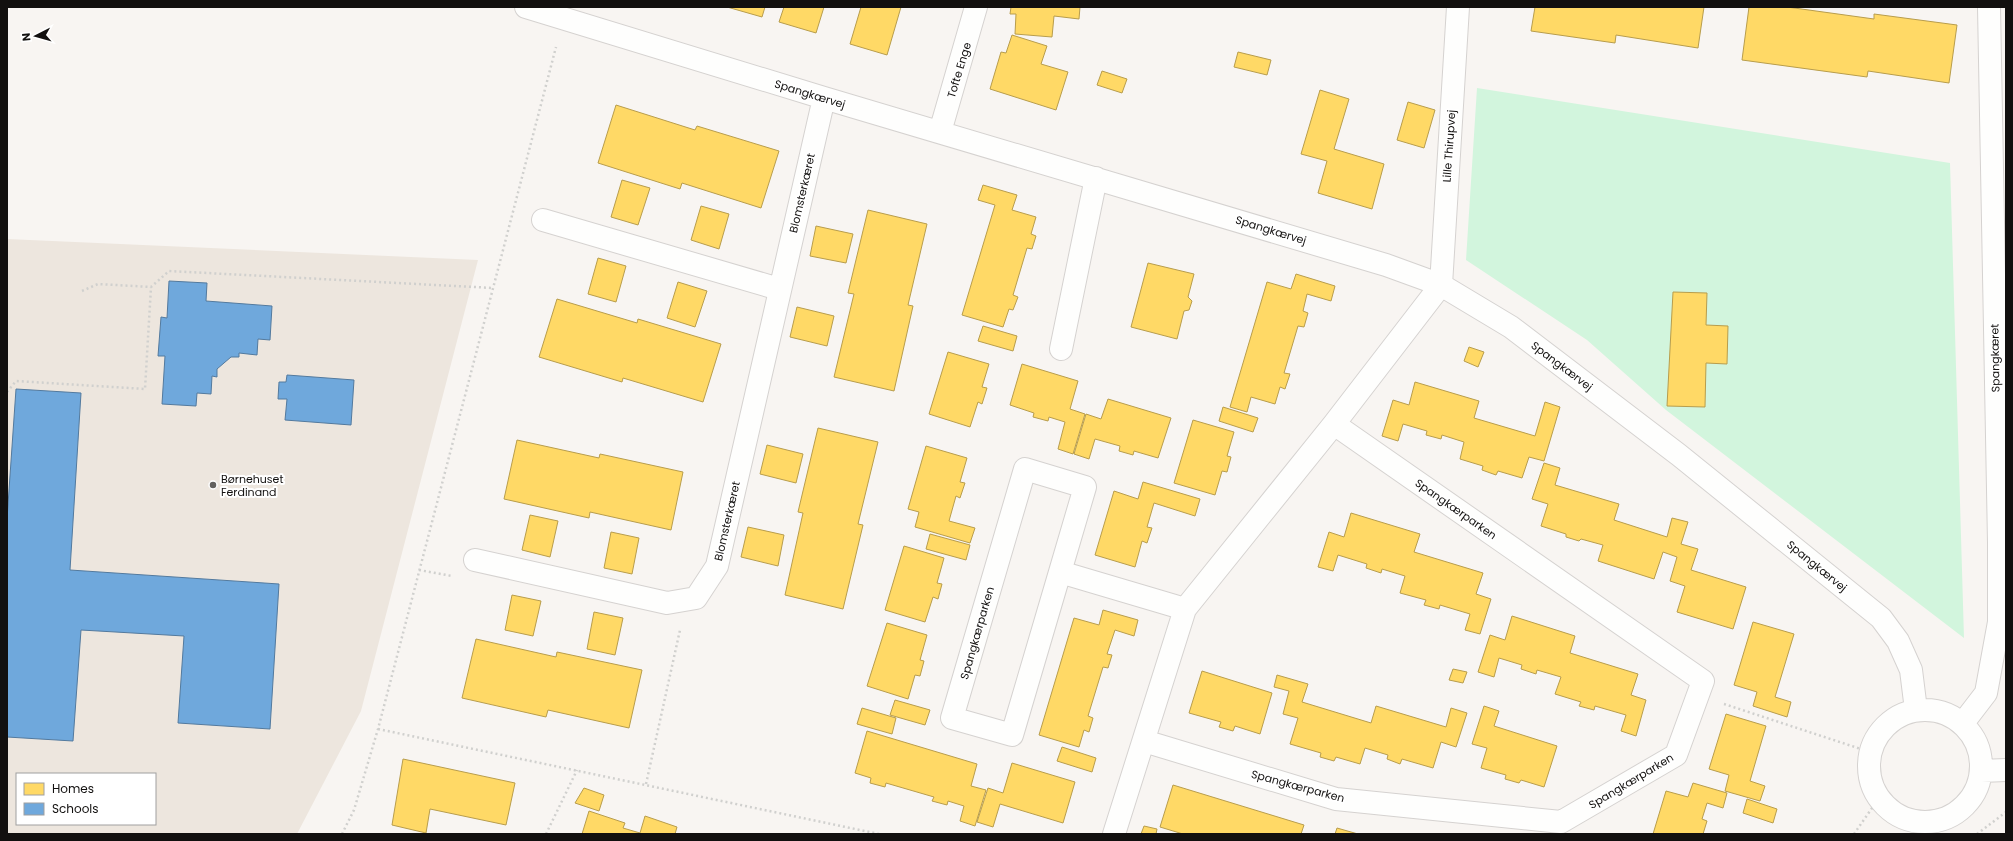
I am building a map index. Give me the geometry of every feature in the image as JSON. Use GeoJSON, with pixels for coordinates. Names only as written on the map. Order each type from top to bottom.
{"type":"FeatureCollection","features":[{"type":"Feature","properties":{"kind":"street","name":"Spangkærvej"},"geometry":{"type":"LineString","coordinates":[[526,7],[563,17],[824,98],[1386,265],[1441,285],[1523,337],[1679,455],[1881,618],[1898,641],[1911,670],[1916,710]]}},
{"type":"Feature","properties":{"kind":"street","name":"Tofte Enge"},"geometry":{"type":"LineString","coordinates":[[940,132],[976,7]]}},
{"type":"Feature","properties":{"kind":"street","name":"Lille Thirupvej"},"geometry":{"type":"LineString","coordinates":[[1441,285],[1458,7]]}},
{"type":"Feature","properties":{"kind":"street","name":"Spangkæret"},"geometry":{"type":"LineString","coordinates":[[1963,723],[1986,693],[1999,622],[1999,543],[1989,7]]}},
{"type":"Feature","properties":{"kind":"street","name":"Blomsterkæret"},"geometry":{"type":"LineString","coordinates":[[474,560],[667,603],[696,598],[717,566],[779,289],[824,98]]}},
{"type":"Feature","properties":{"kind":"street"},"geometry":{"type":"LineString","coordinates":[[1061,349],[1096,178]]}},
{"type":"Feature","properties":{"kind":"street"},"geometry":{"type":"LineString","coordinates":[[543,220],[779,289]]}},
{"type":"Feature","properties":{"kind":"street"},"geometry":{"type":"LineString","coordinates":[[1114,834],[1185,608],[1334,424],[1441,285]]}},
{"type":"Feature","properties":{"kind":"street","name":"Spangkærparken"},"geometry":{"type":"LineString","coordinates":[[1144,741],[1336,799],[1561,822],[1676,755],[1703,680],[1334,424]]}},
{"type":"Feature","properties":{"kind":"street","name":"Spangkærparken"},"geometry":{"type":"LineString","coordinates":[[1025,469],[1085,487],[1060,572],[1012,735],[952,718],[1025,469]]}},
{"type":"Feature","properties":{"kind":"street"},"geometry":{"type":"LineString","coordinates":[[1060,572],[1185,608]]}},
{"type":"Feature","properties":{"kind":"street"},"geometry":{"type":"LineString","coordinates":[[1916,710],[1941,711],[1953,716],[1963,723],[1972,733],[1978,745],[1982,771],[1977,788],[1968,803],[1955,814],[1939,821],[1922,823],[1905,819],[1891,811],[1879,798],[1871,784],[1868,768],[1870,752],[1876,737],[1886,724],[1901,715],[1916,710]]}},
{"type":"Feature","properties":{"kind":"street"},"geometry":{"type":"LineString","coordinates":[[1982,771],[2006,770]]}},
{"type":"Feature","properties":{"kind":"path"},"geometry":{"type":"LineString","coordinates":[[342,834],[354,810],[378,729],[563,17]]}},
{"type":"Feature","properties":{"kind":"path"},"geometry":{"type":"LineString","coordinates":[[82,291],[98,284],[151,287],[169,271],[493,288]]}},
{"type":"Feature","properties":{"kind":"path"},"geometry":{"type":"LineString","coordinates":[[7,392],[16,381],[145,389],[151,287]]}},
{"type":"Feature","properties":{"kind":"path"},"geometry":{"type":"LineString","coordinates":[[646,784],[682,622],[682,600]]}},
{"type":"Feature","properties":{"kind":"path"},"geometry":{"type":"LineString","coordinates":[[1697,696],[1870,752]]}},
{"type":"Feature","properties":{"kind":"path"},"geometry":{"type":"LineString","coordinates":[[378,729],[646,784],[878,834]]}},
{"type":"Feature","properties":{"kind":"path"},"geometry":{"type":"LineString","coordinates":[[546,834],[576,770]]}},
{"type":"Feature","properties":{"kind":"path"},"geometry":{"type":"LineString","coordinates":[[1854,834],[1879,798]]}},
{"type":"Feature","properties":{"kind":"path"},"geometry":{"type":"LineString","coordinates":[[1977,834],[2006,812]]}},
{"type":"Feature","properties":{"kind":"shaded area","name":"Børnehuset Ferdinand"},"geometry":{"type":"Polygon","coordinates":[[[7,239],[478,260],[361,711],[297,834],[7,834],[7,239]]]}},
{"type":"Feature","properties":{"kind":"green space"},"geometry":{"type":"Polygon","coordinates":[[[1477,88],[1950,163],[1964,638],[1666,410],[1587,340],[1466,260],[1477,88]]]}},
{"type":"Feature","properties":{"kind":"building: Homes"},"geometry":{"type":"Polygon","coordinates":[[[727,7],[765,7],[762,17],[727,7]]]}},
{"type":"Feature","properties":{"kind":"building: Homes"},"geometry":{"type":"Polygon","coordinates":[[[784,7],[824,7],[816,33],[779,22],[784,7]]]}},
{"type":"Feature","properties":{"kind":"building: Homes"},"geometry":{"type":"Polygon","coordinates":[[[861,7],[901,7],[887,55],[850,44],[861,7]]]}},
{"type":"Feature","properties":{"kind":"building: Homes"},"geometry":{"type":"Polygon","coordinates":[[[1011,7],[1080,7],[1079,19],[1054,16],[1052,37],[1015,34],[1016,14],[1010,14],[1011,7]]]}},
{"type":"Feature","properties":{"kind":"building: Homes"},"geometry":{"type":"Polygon","coordinates":[[[1535,7],[1704,7],[1698,48],[1616,35],[1615,43],[1531,31],[1535,7]]]}},
{"type":"Feature","properties":{"kind":"building: Homes"},"geometry":{"type":"Polygon","coordinates":[[[1749,7],[1787,7],[1874,19],[1874,14],[1957,25],[1949,83],[1868,71],[1867,77],[1742,60],[1749,7]]]}},
{"type":"Feature","properties":{"kind":"building: Homes"},"geometry":{"type":"Polygon","coordinates":[[[1012,35],[1047,46],[1041,64],[1068,72],[1056,110],[990,89],[1001,52],[1006,53],[1012,35]]]}},
{"type":"Feature","properties":{"kind":"building: Homes"},"geometry":{"type":"Polygon","coordinates":[[[1238,52],[1271,60],[1267,75],[1234,67],[1238,52]]]}},
{"type":"Feature","properties":{"kind":"building: Homes"},"geometry":{"type":"Polygon","coordinates":[[[1102,71],[1127,79],[1122,93],[1097,85],[1102,71]]]}},
{"type":"Feature","properties":{"kind":"building: Homes"},"geometry":{"type":"Polygon","coordinates":[[[1320,90],[1349,99],[1334,149],[1384,164],[1372,209],[1318,193],[1327,161],[1301,154],[1320,90]]]}},
{"type":"Feature","properties":{"kind":"building: Homes"},"geometry":{"type":"Polygon","coordinates":[[[1408,102],[1435,110],[1424,148],[1397,140],[1408,102]]]}},
{"type":"Feature","properties":{"kind":"building: Homes"},"geometry":{"type":"Polygon","coordinates":[[[616,105],[695,130],[697,126],[779,151],[761,208],[682,183],[680,189],[598,163],[616,105]]]}},
{"type":"Feature","properties":{"kind":"building: Homes"},"geometry":{"type":"Polygon","coordinates":[[[622,180],[650,188],[638,225],[611,217],[622,180]]]}},
{"type":"Feature","properties":{"kind":"building: Homes"},"geometry":{"type":"Polygon","coordinates":[[[983,185],[1017,195],[1012,210],[1036,217],[1031,234],[1036,236],[1032,249],[1027,248],[1013,295],[1018,297],[1013,310],[1009,309],[1003,327],[962,315],[995,205],[978,200],[983,185]]]}},
{"type":"Feature","properties":{"kind":"building: Homes"},"geometry":{"type":"Polygon","coordinates":[[[701,206],[729,214],[719,249],[691,240],[701,206]]]}},
{"type":"Feature","properties":{"kind":"building: Homes"},"geometry":{"type":"Polygon","coordinates":[[[868,210],[927,224],[908,305],[913,306],[894,391],[834,377],[854,294],[848,293],[868,210]]]}},
{"type":"Feature","properties":{"kind":"building: Homes"},"geometry":{"type":"Polygon","coordinates":[[[816,226],[853,234],[846,263],[810,256],[816,226]]]}},
{"type":"Feature","properties":{"kind":"building: Homes"},"geometry":{"type":"Polygon","coordinates":[[[598,258],[626,266],[616,302],[588,294],[598,258]]]}},
{"type":"Feature","properties":{"kind":"building: Homes"},"geometry":{"type":"Polygon","coordinates":[[[1148,263],[1194,274],[1188,297],[1192,301],[1189,310],[1184,311],[1177,339],[1131,327],[1148,263]]]}},
{"type":"Feature","properties":{"kind":"building: Homes"},"geometry":{"type":"Polygon","coordinates":[[[1296,274],[1335,286],[1331,301],[1307,294],[1303,311],[1308,313],[1304,327],[1298,326],[1284,373],[1290,374],[1285,389],[1280,387],[1275,404],[1251,397],[1247,412],[1230,407],[1267,282],[1291,289],[1296,274]]]}},
{"type":"Feature","properties":{"kind":"building: Homes"},"geometry":{"type":"Polygon","coordinates":[[[678,282],[707,291],[695,327],[667,318],[678,282]]]}},
{"type":"Feature","properties":{"kind":"building: Homes"},"geometry":{"type":"Polygon","coordinates":[[[1673,292],[1707,293],[1706,325],[1728,326],[1727,364],[1706,363],[1705,407],[1667,406],[1673,292]]]}},
{"type":"Feature","properties":{"kind":"building: Homes"},"geometry":{"type":"Polygon","coordinates":[[[557,299],[637,323],[638,319],[721,344],[703,402],[623,378],[622,382],[539,357],[557,299]]]}},
{"type":"Feature","properties":{"kind":"building: Homes"},"geometry":{"type":"Polygon","coordinates":[[[797,307],[834,316],[827,346],[790,337],[797,307]]]}},
{"type":"Feature","properties":{"kind":"building: Homes"},"geometry":{"type":"Polygon","coordinates":[[[983,326],[1017,336],[1013,351],[978,341],[983,326]]]}},
{"type":"Feature","properties":{"kind":"building: Homes"},"geometry":{"type":"Polygon","coordinates":[[[1469,347],[1484,352],[1478,367],[1464,361],[1469,347]]]}},
{"type":"Feature","properties":{"kind":"building: Homes"},"geometry":{"type":"Polygon","coordinates":[[[948,352],[989,364],[982,387],[987,388],[982,404],[978,402],[970,427],[929,414],[948,352]]]}},
{"type":"Feature","properties":{"kind":"building: Homes"},"geometry":{"type":"Polygon","coordinates":[[[1022,364],[1078,381],[1070,409],[1085,414],[1073,454],[1058,449],[1065,422],[1049,417],[1048,421],[1033,417],[1034,413],[1010,405],[1022,364]]]}},
{"type":"Feature","properties":{"kind":"building: Homes"},"geometry":{"type":"Polygon","coordinates":[[[1415,382],[1479,401],[1474,418],[1535,436],[1545,402],[1560,407],[1544,461],[1529,457],[1522,478],[1498,471],[1496,475],[1482,470],[1483,466],[1460,459],[1464,442],[1442,435],[1441,439],[1426,435],[1427,431],[1403,424],[1398,441],[1382,436],[1393,400],[1409,405],[1415,382]]]}},
{"type":"Feature","properties":{"kind":"building: Homes"},"geometry":{"type":"Polygon","coordinates":[[[1108,399],[1171,418],[1158,458],[1134,451],[1133,455],[1119,451],[1120,446],[1095,439],[1089,459],[1074,454],[1086,414],[1101,419],[1108,399]]]}},
{"type":"Feature","properties":{"kind":"building: Homes"},"geometry":{"type":"Polygon","coordinates":[[[1223,407],[1258,418],[1253,432],[1219,421],[1223,407]]]}},
{"type":"Feature","properties":{"kind":"building: Homes"},"geometry":{"type":"Polygon","coordinates":[[[1193,420],[1234,432],[1227,456],[1231,457],[1227,472],[1222,471],[1215,495],[1174,483],[1193,420]]]}},
{"type":"Feature","properties":{"kind":"building: Homes"},"geometry":{"type":"Polygon","coordinates":[[[818,428],[878,442],[858,524],[863,525],[843,609],[785,595],[803,513],[798,512],[818,428]]]}},
{"type":"Feature","properties":{"kind":"building: Homes"},"geometry":{"type":"Polygon","coordinates":[[[517,440],[599,458],[600,454],[683,472],[671,530],[590,512],[589,518],[504,499],[517,440]]]}},
{"type":"Feature","properties":{"kind":"building: Homes"},"geometry":{"type":"Polygon","coordinates":[[[767,445],[803,454],[796,483],[760,474],[767,445]]]}},
{"type":"Feature","properties":{"kind":"building: Homes"},"geometry":{"type":"Polygon","coordinates":[[[926,446],[967,458],[960,482],[965,483],[960,498],[956,496],[949,521],[975,528],[970,543],[915,527],[919,512],[908,509],[926,446]]]}},
{"type":"Feature","properties":{"kind":"building: Homes"},"geometry":{"type":"Polygon","coordinates":[[[1544,463],[1560,468],[1555,485],[1619,504],[1614,520],[1667,537],[1672,518],[1688,522],[1681,544],[1698,549],[1691,570],[1746,587],[1733,629],[1677,612],[1685,586],[1670,581],[1677,557],[1663,552],[1654,579],[1598,561],[1603,545],[1581,539],[1579,541],[1566,537],[1566,534],[1541,526],[1548,504],[1532,499],[1544,463]]]}},
{"type":"Feature","properties":{"kind":"building: Homes"},"geometry":{"type":"Polygon","coordinates":[[[1143,482],[1200,499],[1195,516],[1154,503],[1147,527],[1152,528],[1147,543],[1142,541],[1135,567],[1095,555],[1114,491],[1138,499],[1143,482]]]}},
{"type":"Feature","properties":{"kind":"building: Homes"},"geometry":{"type":"Polygon","coordinates":[[[1351,513],[1420,534],[1414,552],[1483,573],[1476,594],[1491,599],[1480,634],[1465,630],[1470,614],[1440,605],[1439,609],[1424,605],[1426,600],[1400,593],[1405,576],[1382,569],[1381,573],[1366,568],[1367,564],[1338,555],[1333,571],[1318,567],[1329,532],[1344,537],[1351,513]]]}},
{"type":"Feature","properties":{"kind":"building: Homes"},"geometry":{"type":"Polygon","coordinates":[[[530,515],[558,521],[550,557],[522,550],[530,515]]]}},
{"type":"Feature","properties":{"kind":"building: Homes"},"geometry":{"type":"Polygon","coordinates":[[[748,527],[784,535],[778,566],[741,557],[748,527]]]}},
{"type":"Feature","properties":{"kind":"building: Homes"},"geometry":{"type":"Polygon","coordinates":[[[611,532],[639,538],[632,574],[604,568],[611,532]]]}},
{"type":"Feature","properties":{"kind":"building: Homes"},"geometry":{"type":"Polygon","coordinates":[[[930,534],[970,545],[966,560],[926,549],[930,534]]]}},
{"type":"Feature","properties":{"kind":"building: Homes"},"geometry":{"type":"Polygon","coordinates":[[[904,546],[944,558],[937,583],[942,584],[938,599],[933,597],[925,622],[885,610],[904,546]]]}},
{"type":"Feature","properties":{"kind":"building: Homes"},"geometry":{"type":"Polygon","coordinates":[[[512,595],[541,601],[533,636],[505,630],[512,595]]]}},
{"type":"Feature","properties":{"kind":"building: Homes"},"geometry":{"type":"Polygon","coordinates":[[[1103,610],[1138,620],[1134,636],[1115,630],[1107,654],[1112,655],[1108,668],[1103,667],[1088,716],[1093,718],[1089,732],[1084,730],[1079,747],[1039,735],[1074,618],[1099,625],[1103,610]]]}},
{"type":"Feature","properties":{"kind":"building: Homes"},"geometry":{"type":"Polygon","coordinates":[[[594,612],[623,618],[615,655],[587,649],[594,612]]]}},
{"type":"Feature","properties":{"kind":"building: Homes"},"geometry":{"type":"Polygon","coordinates":[[[1512,616],[1575,636],[1570,653],[1638,674],[1631,695],[1646,700],[1636,736],[1621,731],[1626,715],[1595,706],[1594,710],[1579,706],[1581,702],[1555,694],[1561,677],[1537,670],[1536,674],[1521,669],[1522,665],[1499,658],[1494,677],[1478,672],[1490,635],[1505,640],[1512,616]]]}},
{"type":"Feature","properties":{"kind":"building: Homes"},"geometry":{"type":"Polygon","coordinates":[[[1753,622],[1794,634],[1775,697],[1791,702],[1787,717],[1753,706],[1757,692],[1734,685],[1753,622]]]}},
{"type":"Feature","properties":{"kind":"building: Homes"},"geometry":{"type":"Polygon","coordinates":[[[887,623],[927,635],[920,660],[924,661],[920,676],[915,675],[908,699],[867,686],[887,623]]]}},
{"type":"Feature","properties":{"kind":"building: Homes"},"geometry":{"type":"Polygon","coordinates":[[[476,639],[556,657],[557,652],[642,670],[629,728],[548,710],[546,717],[462,698],[476,639]]]}},
{"type":"Feature","properties":{"kind":"building: Homes"},"geometry":{"type":"Polygon","coordinates":[[[1453,669],[1467,672],[1463,683],[1449,680],[1453,669]]]}},
{"type":"Feature","properties":{"kind":"building: Homes"},"geometry":{"type":"Polygon","coordinates":[[[1202,671],[1272,693],[1260,734],[1235,726],[1233,731],[1219,727],[1221,722],[1189,713],[1202,671]]]}},
{"type":"Feature","properties":{"kind":"building: Homes"},"geometry":{"type":"Polygon","coordinates":[[[1277,675],[1308,684],[1302,702],[1371,723],[1376,706],[1446,727],[1451,708],[1467,713],[1456,747],[1441,742],[1433,768],[1402,759],[1400,764],[1387,759],[1388,755],[1365,748],[1360,764],[1336,757],[1334,761],[1320,757],[1321,753],[1290,744],[1298,718],[1283,714],[1289,691],[1274,687],[1277,675]]]}},
{"type":"Feature","properties":{"kind":"building: Homes"},"geometry":{"type":"Polygon","coordinates":[[[895,700],[930,710],[925,725],[890,715],[895,700]]]}},
{"type":"Feature","properties":{"kind":"building: Homes"},"geometry":{"type":"Polygon","coordinates":[[[1484,706],[1499,711],[1494,726],[1557,746],[1544,787],[1521,780],[1519,783],[1505,779],[1506,775],[1481,768],[1487,748],[1472,744],[1484,706]]]}},
{"type":"Feature","properties":{"kind":"building: Homes"},"geometry":{"type":"Polygon","coordinates":[[[862,708],[896,718],[892,734],[857,724],[862,708]]]}},
{"type":"Feature","properties":{"kind":"building: Homes"},"geometry":{"type":"Polygon","coordinates":[[[1726,714],[1766,726],[1750,781],[1765,786],[1760,801],[1725,791],[1729,775],[1709,769],[1726,714]]]}},
{"type":"Feature","properties":{"kind":"building: Homes"},"geometry":{"type":"Polygon","coordinates":[[[867,731],[977,764],[971,786],[986,790],[975,826],[960,821],[964,806],[948,801],[947,805],[932,801],[934,797],[886,783],[885,787],[870,783],[871,778],[855,773],[867,731]]]}},
{"type":"Feature","properties":{"kind":"building: Homes"},"geometry":{"type":"Polygon","coordinates":[[[1062,747],[1096,758],[1092,772],[1057,761],[1062,747]]]}},
{"type":"Feature","properties":{"kind":"building: Homes"},"geometry":{"type":"Polygon","coordinates":[[[403,759],[515,783],[506,825],[430,809],[426,833],[392,825],[403,759]]]}},
{"type":"Feature","properties":{"kind":"building: Homes"},"geometry":{"type":"Polygon","coordinates":[[[1012,763],[1075,782],[1063,823],[1000,804],[993,827],[977,822],[988,788],[1003,793],[1012,763]]]}},
{"type":"Feature","properties":{"kind":"building: Homes"},"geometry":{"type":"Polygon","coordinates":[[[1693,783],[1727,793],[1723,808],[1707,803],[1702,819],[1707,821],[1703,834],[1653,834],[1666,791],[1688,797],[1693,783]]]}},
{"type":"Feature","properties":{"kind":"building: Homes"},"geometry":{"type":"Polygon","coordinates":[[[1173,785],[1304,825],[1301,834],[1183,834],[1160,827],[1173,785]]]}},
{"type":"Feature","properties":{"kind":"building: Homes"},"geometry":{"type":"Polygon","coordinates":[[[584,788],[604,795],[599,811],[575,803],[584,788]]]}},
{"type":"Feature","properties":{"kind":"building: Homes"},"geometry":{"type":"Polygon","coordinates":[[[1747,799],[1777,809],[1773,823],[1743,813],[1747,799]]]}},
{"type":"Feature","properties":{"kind":"building: Homes"},"geometry":{"type":"Polygon","coordinates":[[[589,811],[625,823],[623,828],[640,833],[645,816],[677,827],[675,834],[582,834],[589,811]]]}},
{"type":"Feature","properties":{"kind":"building: Homes"},"geometry":{"type":"Polygon","coordinates":[[[1144,826],[1157,829],[1156,834],[1141,834],[1144,826]]]}},
{"type":"Feature","properties":{"kind":"building: Homes"},"geometry":{"type":"Polygon","coordinates":[[[1337,828],[1358,834],[1335,834],[1337,828]]]}},
{"type":"Feature","properties":{"kind":"building: Schools"},"geometry":{"type":"Polygon","coordinates":[[[169,281],[207,283],[206,301],[272,306],[270,340],[258,339],[257,355],[239,353],[239,357],[231,357],[217,369],[217,377],[212,376],[211,394],[197,393],[196,406],[162,404],[165,356],[158,356],[161,317],[167,318],[169,281]]]}},
{"type":"Feature","properties":{"kind":"building: Schools"},"geometry":{"type":"Polygon","coordinates":[[[287,375],[354,380],[351,425],[285,420],[287,399],[278,399],[279,382],[286,382],[287,375]]]}},
{"type":"Feature","properties":{"kind":"building: Schools"},"geometry":{"type":"Polygon","coordinates":[[[16,389],[81,393],[70,570],[279,584],[270,729],[178,723],[184,636],[81,630],[73,741],[7,737],[7,519],[16,389]]]}},
{"type":"Feature","properties":{"kind":"place","name":"Børnehuset Ferdinand"},"geometry":{"type":"Point","coordinates":[213,485]}}]}
